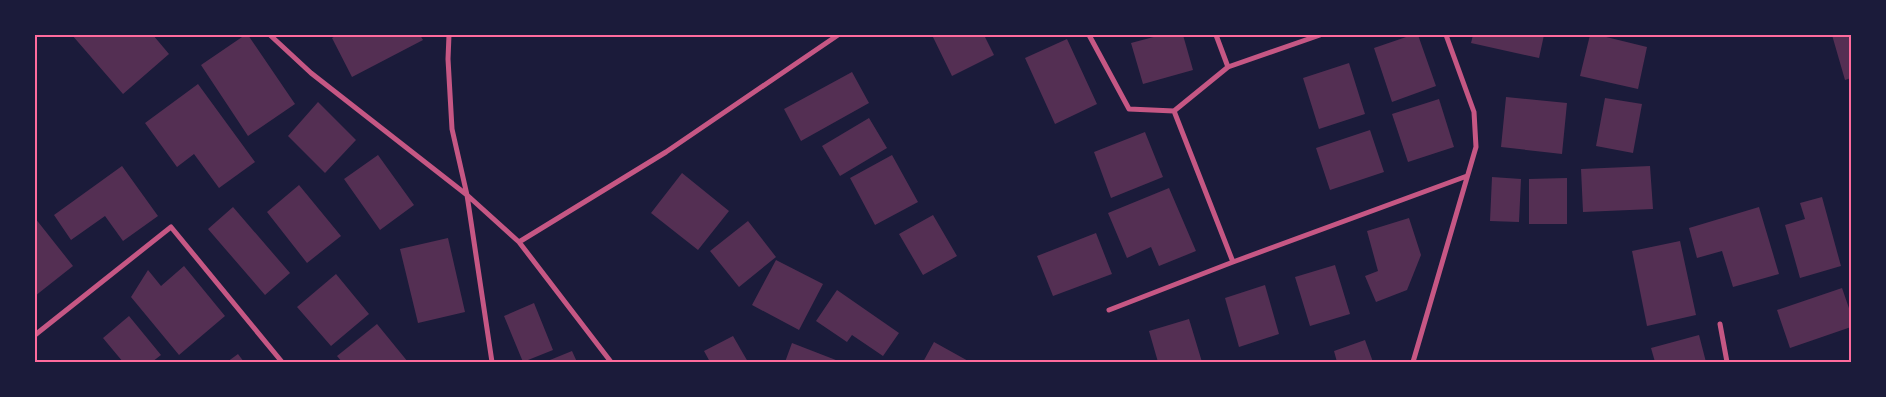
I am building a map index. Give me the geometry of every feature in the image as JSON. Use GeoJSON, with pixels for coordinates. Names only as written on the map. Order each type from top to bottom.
{"type":"FeatureCollection","features":[{"type":"Feature","properties":{"kind":"street"},"geometry":{"type":"LineString","coordinates":[[270,35],[312,73],[467,195],[520,242],[611,362]]}},
{"type":"Feature","properties":{"kind":"street"},"geometry":{"type":"LineString","coordinates":[[449,35],[448,59],[452,129],[467,195],[492,362]]}},
{"type":"Feature","properties":{"kind":"street"},"geometry":{"type":"LineString","coordinates":[[520,242],[666,152],[838,35]]}},
{"type":"Feature","properties":{"kind":"street"},"geometry":{"type":"LineString","coordinates":[[1089,35],[1129,109],[1174,111],[1228,67],[1320,35]]}},
{"type":"Feature","properties":{"kind":"street"},"geometry":{"type":"LineString","coordinates":[[1216,35],[1228,67]]}},
{"type":"Feature","properties":{"kind":"street"},"geometry":{"type":"LineString","coordinates":[[1414,362],[1476,147],[1474,112],[1446,35]]}},
{"type":"Feature","properties":{"kind":"street"},"geometry":{"type":"LineString","coordinates":[[1174,111],[1233,262]]}},
{"type":"Feature","properties":{"kind":"street"},"geometry":{"type":"LineString","coordinates":[[1109,310],[1467,176]]}},
{"type":"Feature","properties":{"kind":"street"},"geometry":{"type":"LineString","coordinates":[[35,335],[172,226],[282,362]]}},
{"type":"Feature","properties":{"kind":"street"},"geometry":{"type":"LineString","coordinates":[[1720,324],[1727,362]]}},
{"type":"Feature","properties":{"kind":"building"},"geometry":{"type":"Polygon","coordinates":[[[72,35],[153,35],[169,54],[123,94],[72,35]]]}},
{"type":"Feature","properties":{"kind":"building"},"geometry":{"type":"Polygon","coordinates":[[[245,35],[248,35],[295,104],[248,136],[201,65],[245,35]]]}},
{"type":"Feature","properties":{"kind":"building"},"geometry":{"type":"Polygon","coordinates":[[[337,35],[420,35],[423,40],[352,77],[332,38],[337,35]]]}},
{"type":"Feature","properties":{"kind":"building"},"geometry":{"type":"Polygon","coordinates":[[[932,35],[984,35],[994,55],[952,76],[932,35]]]}},
{"type":"Feature","properties":{"kind":"building"},"geometry":{"type":"Polygon","coordinates":[[[1161,35],[1183,35],[1193,70],[1143,84],[1131,43],[1161,35]]]}},
{"type":"Feature","properties":{"kind":"building"},"geometry":{"type":"Polygon","coordinates":[[[1412,35],[1418,35],[1436,86],[1392,102],[1374,48],[1412,35]]]}},
{"type":"Feature","properties":{"kind":"building"},"geometry":{"type":"Polygon","coordinates":[[[1473,35],[1544,35],[1539,58],[1471,43],[1473,35]]]}},
{"type":"Feature","properties":{"kind":"building"},"geometry":{"type":"Polygon","coordinates":[[[1590,35],[1598,35],[1647,47],[1638,89],[1580,76],[1590,35]]]}},
{"type":"Feature","properties":{"kind":"building"},"geometry":{"type":"Polygon","coordinates":[[[1832,35],[1851,35],[1851,78],[1845,80],[1832,35]]]}},
{"type":"Feature","properties":{"kind":"building"},"geometry":{"type":"Polygon","coordinates":[[[1067,39],[1097,104],[1055,124],[1025,58],[1067,39]]]}},
{"type":"Feature","properties":{"kind":"building"},"geometry":{"type":"Polygon","coordinates":[[[1349,63],[1365,114],[1319,129],[1303,78],[1349,63]]]}},
{"type":"Feature","properties":{"kind":"building"},"geometry":{"type":"Polygon","coordinates":[[[852,72],[869,103],[801,141],[784,109],[852,72]]]}},
{"type":"Feature","properties":{"kind":"building"},"geometry":{"type":"Polygon","coordinates":[[[198,84],[255,162],[219,188],[194,154],[177,167],[145,123],[198,84]]]}},
{"type":"Feature","properties":{"kind":"building"},"geometry":{"type":"Polygon","coordinates":[[[1506,97],[1567,103],[1562,154],[1501,147],[1506,97]]]}},
{"type":"Feature","properties":{"kind":"building"},"geometry":{"type":"Polygon","coordinates":[[[1605,98],[1642,104],[1633,153],[1596,146],[1605,98]]]}},
{"type":"Feature","properties":{"kind":"building"},"geometry":{"type":"Polygon","coordinates":[[[1439,99],[1454,147],[1408,162],[1392,114],[1439,99]]]}},
{"type":"Feature","properties":{"kind":"building"},"geometry":{"type":"Polygon","coordinates":[[[318,102],[356,140],[325,173],[288,136],[318,102]]]}},
{"type":"Feature","properties":{"kind":"building"},"geometry":{"type":"Polygon","coordinates":[[[869,118],[887,148],[840,176],[822,146],[869,118]]]}},
{"type":"Feature","properties":{"kind":"building"},"geometry":{"type":"Polygon","coordinates":[[[1370,130],[1384,172],[1330,190],[1316,148],[1370,130]]]}},
{"type":"Feature","properties":{"kind":"building"},"geometry":{"type":"Polygon","coordinates":[[[1145,132],[1163,177],[1111,198],[1094,152],[1145,132]]]}},
{"type":"Feature","properties":{"kind":"building"},"geometry":{"type":"Polygon","coordinates":[[[378,155],[414,205],[380,230],[344,179],[378,155]]]}},
{"type":"Feature","properties":{"kind":"building"},"geometry":{"type":"Polygon","coordinates":[[[892,155],[918,202],[875,225],[850,178],[892,155]]]}},
{"type":"Feature","properties":{"kind":"building"},"geometry":{"type":"Polygon","coordinates":[[[122,166],[158,216],[123,241],[105,216],[71,240],[54,215],[122,166]]]}},
{"type":"Feature","properties":{"kind":"building"},"geometry":{"type":"Polygon","coordinates":[[[1650,166],[1653,209],[1583,212],[1581,169],[1650,166]]]}},
{"type":"Feature","properties":{"kind":"building"},"geometry":{"type":"Polygon","coordinates":[[[682,173],[729,211],[698,250],[651,213],[682,173]]]}},
{"type":"Feature","properties":{"kind":"building"},"geometry":{"type":"Polygon","coordinates":[[[1492,177],[1521,179],[1519,222],[1490,221],[1492,177]]]}},
{"type":"Feature","properties":{"kind":"building"},"geometry":{"type":"Polygon","coordinates":[[[1567,178],[1567,224],[1529,224],[1529,179],[1567,178]]]}},
{"type":"Feature","properties":{"kind":"building"},"geometry":{"type":"Polygon","coordinates":[[[299,185],[341,236],[307,263],[267,212],[299,185]]]}},
{"type":"Feature","properties":{"kind":"building"},"geometry":{"type":"Polygon","coordinates":[[[1169,188],[1196,251],[1159,266],[1151,247],[1127,258],[1108,213],[1169,188]]]}},
{"type":"Feature","properties":{"kind":"building"},"geometry":{"type":"Polygon","coordinates":[[[1822,197],[1841,266],[1800,278],[1785,225],[1805,219],[1800,203],[1822,197]]]}},
{"type":"Feature","properties":{"kind":"building"},"geometry":{"type":"Polygon","coordinates":[[[233,207],[290,273],[265,295],[208,229],[233,207]]]}},
{"type":"Feature","properties":{"kind":"building"},"geometry":{"type":"Polygon","coordinates":[[[1759,207],[1779,274],[1733,287],[1722,251],[1697,258],[1689,228],[1759,207]]]}},
{"type":"Feature","properties":{"kind":"building"},"geometry":{"type":"Polygon","coordinates":[[[933,215],[957,256],[923,275],[899,234],[933,215]]]}},
{"type":"Feature","properties":{"kind":"building"},"geometry":{"type":"Polygon","coordinates":[[[35,218],[73,266],[35,296],[35,218]]]}},
{"type":"Feature","properties":{"kind":"building"},"geometry":{"type":"Polygon","coordinates":[[[1409,218],[1421,255],[1407,290],[1376,302],[1365,276],[1378,271],[1367,231],[1409,218]]]}},
{"type":"Feature","properties":{"kind":"building"},"geometry":{"type":"Polygon","coordinates":[[[748,221],[776,257],[739,287],[710,251],[748,221]]]}},
{"type":"Feature","properties":{"kind":"building"},"geometry":{"type":"Polygon","coordinates":[[[1096,233],[1112,274],[1053,296],[1037,256],[1096,233]]]}},
{"type":"Feature","properties":{"kind":"building"},"geometry":{"type":"Polygon","coordinates":[[[448,238],[465,312],[418,323],[400,249],[448,238]]]}},
{"type":"Feature","properties":{"kind":"building"},"geometry":{"type":"Polygon","coordinates":[[[1680,241],[1696,315],[1647,326],[1632,251],[1680,241]]]}},
{"type":"Feature","properties":{"kind":"building"},"geometry":{"type":"Polygon","coordinates":[[[776,260],[823,284],[799,330],[752,305],[776,260]]]}},
{"type":"Feature","properties":{"kind":"building"},"geometry":{"type":"Polygon","coordinates":[[[1335,265],[1350,314],[1310,326],[1295,277],[1335,265]]]}},
{"type":"Feature","properties":{"kind":"building"},"geometry":{"type":"Polygon","coordinates":[[[184,266],[225,316],[179,355],[131,297],[148,270],[161,286],[184,266]]]}},
{"type":"Feature","properties":{"kind":"building"},"geometry":{"type":"Polygon","coordinates":[[[336,274],[369,314],[331,346],[297,307],[336,274]]]}},
{"type":"Feature","properties":{"kind":"building"},"geometry":{"type":"Polygon","coordinates":[[[1265,285],[1279,334],[1239,347],[1225,298],[1265,285]]]}},
{"type":"Feature","properties":{"kind":"building"},"geometry":{"type":"Polygon","coordinates":[[[1842,288],[1851,314],[1851,327],[1790,348],[1777,310],[1842,288]]]}},
{"type":"Feature","properties":{"kind":"building"},"geometry":{"type":"Polygon","coordinates":[[[837,290],[899,333],[883,356],[852,335],[847,342],[816,321],[837,290]]]}},
{"type":"Feature","properties":{"kind":"building"},"geometry":{"type":"Polygon","coordinates":[[[534,303],[553,350],[523,362],[504,316],[534,303]]]}},
{"type":"Feature","properties":{"kind":"building"},"geometry":{"type":"Polygon","coordinates":[[[129,316],[161,355],[152,362],[123,362],[103,338],[129,316]]]}},
{"type":"Feature","properties":{"kind":"building"},"geometry":{"type":"Polygon","coordinates":[[[1189,319],[1202,362],[1158,362],[1149,331],[1189,319]]]}},
{"type":"Feature","properties":{"kind":"building"},"geometry":{"type":"Polygon","coordinates":[[[377,324],[408,362],[342,362],[337,356],[377,324]]]}},
{"type":"Feature","properties":{"kind":"building"},"geometry":{"type":"Polygon","coordinates":[[[1699,335],[1706,362],[1655,362],[1651,348],[1699,335]]]}},
{"type":"Feature","properties":{"kind":"building"},"geometry":{"type":"Polygon","coordinates":[[[733,336],[748,362],[710,362],[704,351],[733,336]]]}},
{"type":"Feature","properties":{"kind":"building"},"geometry":{"type":"Polygon","coordinates":[[[1365,340],[1373,362],[1337,362],[1334,351],[1365,340]]]}},
{"type":"Feature","properties":{"kind":"building"},"geometry":{"type":"Polygon","coordinates":[[[934,342],[970,362],[923,362],[934,342]]]}},
{"type":"Feature","properties":{"kind":"building"},"geometry":{"type":"Polygon","coordinates":[[[792,343],[841,362],[785,362],[792,343]]]}},
{"type":"Feature","properties":{"kind":"building"},"geometry":{"type":"Polygon","coordinates":[[[572,351],[577,362],[545,362],[572,351]]]}},
{"type":"Feature","properties":{"kind":"building"},"geometry":{"type":"Polygon","coordinates":[[[238,354],[244,362],[227,362],[238,354]]]}}]}
